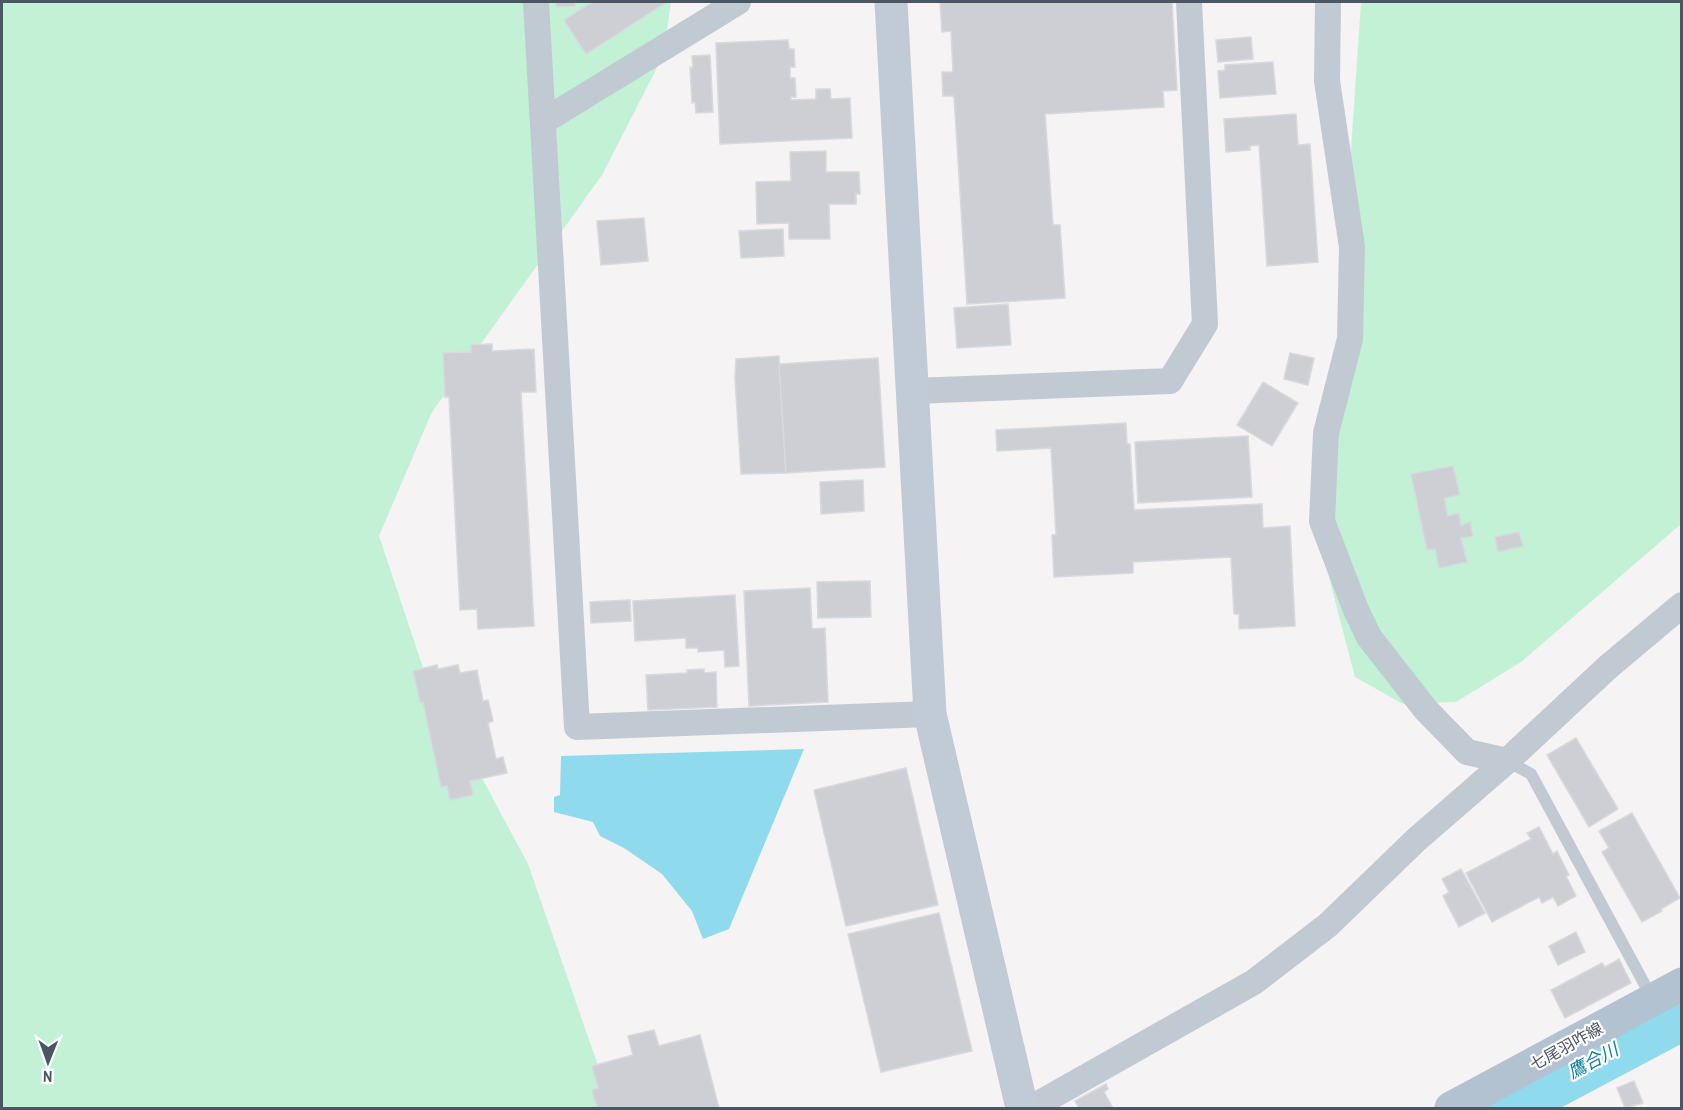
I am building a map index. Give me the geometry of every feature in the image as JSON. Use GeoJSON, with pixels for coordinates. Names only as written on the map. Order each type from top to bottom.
{"type":"FeatureCollection","features":[{"type":"Feature","properties":{"kind":"main road","name":"七尾羽咋線"},"geometry":{"type":"LineString","coordinates":[[1451,1108],[1682,984]]}},
{"type":"Feature","properties":{"kind":"street"},"geometry":{"type":"LineString","coordinates":[[536,2],[577,727],[930,714]]}},
{"type":"Feature","properties":{"kind":"street"},"geometry":{"type":"LineString","coordinates":[[544,121],[738,2]]}},
{"type":"Feature","properties":{"kind":"street"},"geometry":{"type":"LineString","coordinates":[[891,2],[930,714],[1022,1108]]}},
{"type":"Feature","properties":{"kind":"street"},"geometry":{"type":"LineString","coordinates":[[912,392],[1170,381],[1205,324],[1189,2]]}},
{"type":"Feature","properties":{"kind":"street"},"geometry":{"type":"LineString","coordinates":[[1328,2],[1327,81],[1352,247],[1350,339],[1326,433],[1322,521],[1356,610],[1370,638],[1426,710],[1467,752],[1507,761]]}},
{"type":"Feature","properties":{"kind":"street"},"geometry":{"type":"LineString","coordinates":[[1031,1108],[1254,982],[1328,925],[1416,840],[1507,761],[1608,667],[1682,605]]}},
{"type":"Feature","properties":{"kind":"lane"},"geometry":{"type":"LineString","coordinates":[[1507,761],[1531,774],[1652,999]]}},
{"type":"Feature","properties":{"kind":"green space"},"geometry":{"type":"Polygon","coordinates":[[[2,2],[671,2],[663,56],[602,175],[432,412],[379,536],[423,668],[528,864],[603,1080],[597,1108],[2,1108],[2,2]]]}},
{"type":"Feature","properties":{"kind":"green space"},"geometry":{"type":"Polygon","coordinates":[[[1361,2],[1681,2],[1681,524],[1521,662],[1456,702],[1403,704],[1355,677],[1326,566],[1336,374],[1361,2]]]}},
{"type":"Feature","properties":{"kind":"water"},"geometry":{"type":"Polygon","coordinates":[[[804,749],[729,929],[703,939],[692,911],[662,874],[624,848],[600,836],[593,822],[554,812],[554,797],[560,795],[561,756],[804,749]]]}},
{"type":"Feature","properties":{"kind":"building"},"geometry":{"type":"Polygon","coordinates":[[[556,2],[575,2],[575,6],[556,7],[556,2]]]}},
{"type":"Feature","properties":{"kind":"building"},"geometry":{"type":"Polygon","coordinates":[[[592,2],[667,2],[586,54],[564,20],[592,2]]]}},
{"type":"Feature","properties":{"kind":"building"},"geometry":{"type":"Polygon","coordinates":[[[940,2],[1172,2],[1177,90],[1163,91],[1164,107],[1045,114],[1053,225],[1060,225],[1065,298],[967,304],[954,96],[943,96],[942,72],[953,72],[951,31],[942,32],[940,2]]]}},
{"type":"Feature","properties":{"kind":"building"},"geometry":{"type":"Polygon","coordinates":[[[1251,37],[1253,59],[1218,62],[1216,40],[1251,37]]]}},
{"type":"Feature","properties":{"kind":"building"},"geometry":{"type":"Polygon","coordinates":[[[788,40],[789,49],[794,49],[795,67],[790,67],[790,78],[795,78],[796,97],[791,97],[791,100],[816,99],[816,89],[830,89],[831,99],[850,98],[852,138],[720,144],[716,43],[788,40]]]}},
{"type":"Feature","properties":{"kind":"building"},"geometry":{"type":"Polygon","coordinates":[[[710,55],[713,112],[696,113],[695,102],[692,103],[690,67],[693,68],[692,56],[710,55]]]}},
{"type":"Feature","properties":{"kind":"building"},"geometry":{"type":"Polygon","coordinates":[[[1273,62],[1276,94],[1220,98],[1218,71],[1225,70],[1225,65],[1273,62]]]}},
{"type":"Feature","properties":{"kind":"building"},"geometry":{"type":"Polygon","coordinates":[[[1296,114],[1298,145],[1310,144],[1318,262],[1267,266],[1259,145],[1250,146],[1250,150],[1226,152],[1224,119],[1296,114]]]}},
{"type":"Feature","properties":{"kind":"building"},"geometry":{"type":"Polygon","coordinates":[[[826,151],[826,172],[859,172],[860,194],[856,194],[856,204],[829,204],[830,239],[789,239],[789,223],[757,224],[756,182],[791,181],[790,152],[826,151]]]}},
{"type":"Feature","properties":{"kind":"building"},"geometry":{"type":"Polygon","coordinates":[[[644,218],[648,261],[601,265],[597,221],[644,218]]]}},
{"type":"Feature","properties":{"kind":"building"},"geometry":{"type":"Polygon","coordinates":[[[783,229],[784,256],[741,258],[739,231],[783,229]]]}},
{"type":"Feature","properties":{"kind":"building"},"geometry":{"type":"Polygon","coordinates":[[[1008,304],[1011,345],[957,348],[954,308],[1008,304]]]}},
{"type":"Feature","properties":{"kind":"building"},"geometry":{"type":"Polygon","coordinates":[[[492,344],[492,351],[534,349],[536,392],[521,392],[534,626],[478,629],[477,609],[460,610],[449,397],[445,397],[443,353],[471,352],[471,345],[492,344]]]}},
{"type":"Feature","properties":{"kind":"building"},"geometry":{"type":"Polygon","coordinates":[[[1290,353],[1314,358],[1308,385],[1284,379],[1290,353]]]}},
{"type":"Feature","properties":{"kind":"building"},"geometry":{"type":"Polygon","coordinates":[[[779,356],[786,473],[741,474],[735,378],[736,359],[779,356]]]}},
{"type":"Feature","properties":{"kind":"building"},"geometry":{"type":"Polygon","coordinates":[[[878,358],[885,467],[786,473],[779,364],[878,358]]]}},
{"type":"Feature","properties":{"kind":"building"},"geometry":{"type":"Polygon","coordinates":[[[1263,382],[1298,403],[1272,446],[1237,425],[1263,382]]]}},
{"type":"Feature","properties":{"kind":"building"},"geometry":{"type":"Polygon","coordinates":[[[1126,423],[1127,444],[1130,444],[1134,510],[1262,504],[1263,528],[1290,526],[1295,626],[1239,629],[1239,614],[1234,614],[1231,557],[1133,562],[1133,573],[1054,577],[1052,535],[1056,535],[1051,448],[997,451],[996,430],[1126,423]]]}},
{"type":"Feature","properties":{"kind":"building"},"geometry":{"type":"Polygon","coordinates":[[[1248,436],[1252,497],[1138,503],[1135,442],[1248,436]]]}},
{"type":"Feature","properties":{"kind":"building"},"geometry":{"type":"Polygon","coordinates":[[[1453,466],[1460,495],[1444,498],[1448,516],[1459,513],[1461,525],[1470,522],[1473,536],[1461,538],[1467,562],[1439,568],[1435,549],[1427,550],[1411,474],[1453,466]]]}},
{"type":"Feature","properties":{"kind":"building"},"geometry":{"type":"Polygon","coordinates":[[[863,480],[864,511],[821,514],[820,482],[863,480]]]}},
{"type":"Feature","properties":{"kind":"building"},"geometry":{"type":"Polygon","coordinates":[[[1519,532],[1523,546],[1498,552],[1495,537],[1519,532]]]}},
{"type":"Feature","properties":{"kind":"building"},"geometry":{"type":"Polygon","coordinates":[[[870,581],[871,617],[818,618],[817,582],[870,581]]]}},
{"type":"Feature","properties":{"kind":"building"},"geometry":{"type":"Polygon","coordinates":[[[810,588],[812,629],[825,628],[828,702],[749,706],[744,591],[810,588]]]}},
{"type":"Feature","properties":{"kind":"building"},"geometry":{"type":"Polygon","coordinates":[[[735,595],[739,666],[725,667],[724,650],[698,652],[698,648],[686,648],[686,638],[635,641],[633,601],[735,595]]]}},
{"type":"Feature","properties":{"kind":"building"},"geometry":{"type":"Polygon","coordinates":[[[630,600],[631,621],[591,623],[590,602],[630,600]]]}},
{"type":"Feature","properties":{"kind":"building"},"geometry":{"type":"Polygon","coordinates":[[[437,665],[438,669],[458,665],[460,673],[477,670],[483,701],[488,700],[493,721],[488,723],[496,759],[503,757],[507,773],[470,781],[473,795],[450,800],[447,786],[441,787],[423,702],[420,702],[413,671],[437,665]]]}},
{"type":"Feature","properties":{"kind":"building"},"geometry":{"type":"Polygon","coordinates":[[[704,669],[704,673],[716,672],[717,707],[648,710],[646,675],[687,673],[687,670],[704,669]]]}},
{"type":"Feature","properties":{"kind":"building"},"geometry":{"type":"Polygon","coordinates":[[[1576,738],[1618,809],[1589,827],[1547,755],[1576,738]]]}},
{"type":"Feature","properties":{"kind":"building"},"geometry":{"type":"Polygon","coordinates":[[[906,768],[938,905],[846,926],[814,790],[906,768]]]}},
{"type":"Feature","properties":{"kind":"building"},"geometry":{"type":"Polygon","coordinates":[[[1632,813],[1680,898],[1642,922],[1602,852],[1609,848],[1599,831],[1632,813]]]}},
{"type":"Feature","properties":{"kind":"building"},"geometry":{"type":"Polygon","coordinates":[[[1539,827],[1553,854],[1557,851],[1576,896],[1558,906],[1553,897],[1542,903],[1539,897],[1492,922],[1466,873],[1531,839],[1527,833],[1539,827]]]}},
{"type":"Feature","properties":{"kind":"building"},"geometry":{"type":"Polygon","coordinates":[[[1461,869],[1485,913],[1459,927],[1443,896],[1449,892],[1442,879],[1461,869]]]}},
{"type":"Feature","properties":{"kind":"building"},"geometry":{"type":"Polygon","coordinates":[[[939,913],[972,1051],[881,1072],[848,934],[939,913]]]}},
{"type":"Feature","properties":{"kind":"building"},"geometry":{"type":"Polygon","coordinates":[[[1576,932],[1585,952],[1558,965],[1549,946],[1576,932]]]}},
{"type":"Feature","properties":{"kind":"building"},"geometry":{"type":"Polygon","coordinates":[[[1619,959],[1631,983],[1565,1018],[1551,990],[1602,963],[1605,967],[1619,959]]]}},
{"type":"Feature","properties":{"kind":"building"},"geometry":{"type":"Polygon","coordinates":[[[654,1030],[659,1046],[700,1035],[719,1108],[597,1108],[592,1090],[598,1088],[592,1066],[633,1055],[628,1036],[654,1030]]]}},
{"type":"Feature","properties":{"kind":"building"},"geometry":{"type":"Polygon","coordinates":[[[1634,1081],[1643,1103],[1625,1108],[1617,1088],[1634,1081]]]}},
{"type":"Feature","properties":{"kind":"building"},"geometry":{"type":"Polygon","coordinates":[[[1106,1084],[1108,1089],[1104,1092],[1113,1108],[1079,1108],[1075,1101],[1106,1084]]]}},
{"type":"Feature","properties":{"kind":"waterway","name":"鷹合川"},"geometry":{"type":"LineString","coordinates":[[1505,1108],[1682,1014]]}}]}
